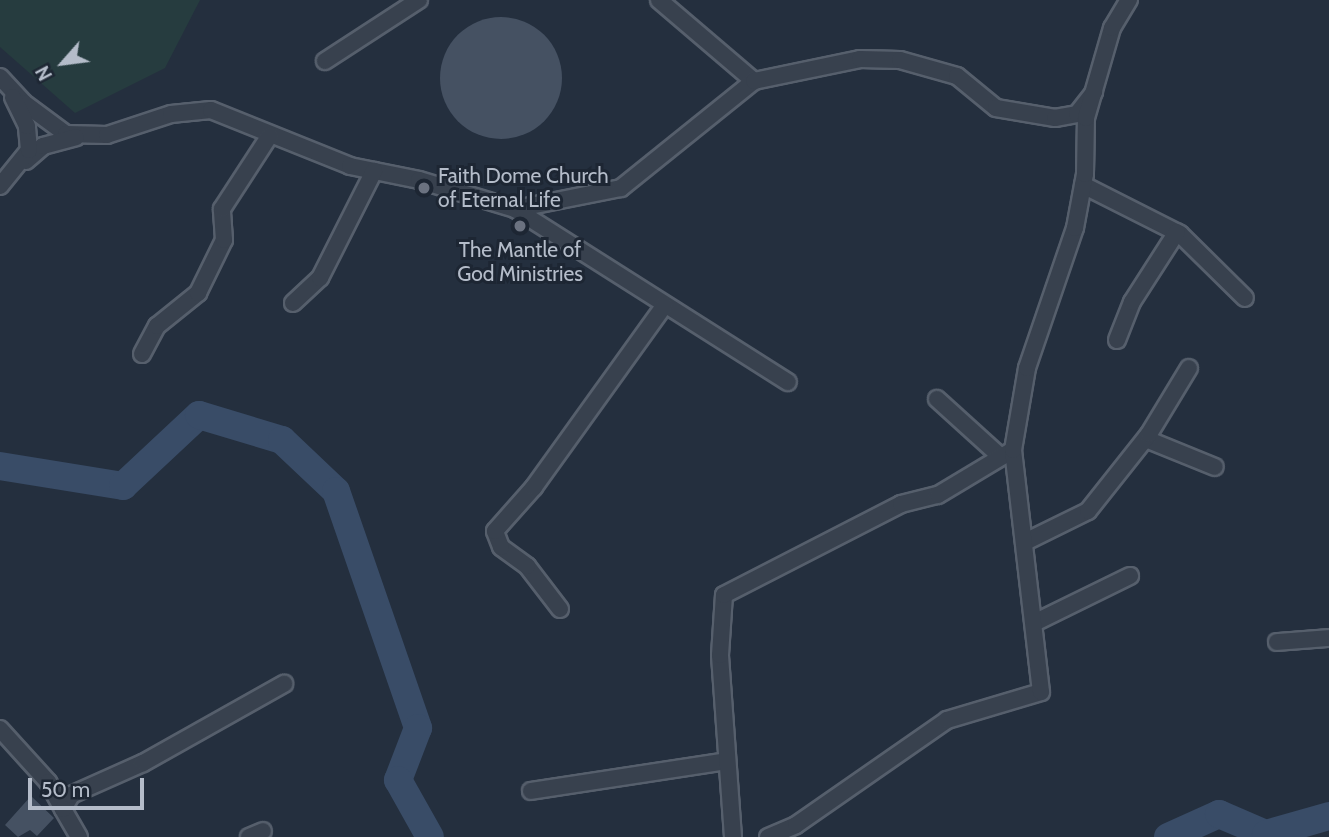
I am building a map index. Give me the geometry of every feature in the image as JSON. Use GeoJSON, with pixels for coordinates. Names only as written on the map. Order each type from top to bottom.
{"type":"FeatureCollection","features":[{"type":"Feature","properties":{"kind":"street"},"geometry":{"type":"LineString","coordinates":[[325,61],[419,0]]}},
{"type":"Feature","properties":{"kind":"street"},"geometry":{"type":"LineString","coordinates":[[659,0],[754,81]]}},
{"type":"Feature","properties":{"kind":"street"},"geometry":{"type":"LineString","coordinates":[[768,837],[796,825],[947,720],[1041,692],[1025,542],[1007,453],[1027,368],[1075,228],[1083,185],[1087,118],[1094,92],[1112,28],[1129,0]]}},
{"type":"Feature","properties":{"kind":"street"},"geometry":{"type":"LineString","coordinates":[[514,209],[621,188],[754,81],[860,59],[900,60],[957,76],[996,108],[1055,118],[1077,114],[1094,92]]}},
{"type":"Feature","properties":{"kind":"street"},"geometry":{"type":"LineString","coordinates":[[2,80],[66,134],[90,137]]}},
{"type":"Feature","properties":{"kind":"street"},"geometry":{"type":"LineString","coordinates":[[2,80],[30,141],[22,166]]}},
{"type":"Feature","properties":{"kind":"street"},"geometry":{"type":"LineString","coordinates":[[2,187],[43,146],[90,137],[198,109],[374,171],[514,209],[788,382]]}},
{"type":"Feature","properties":{"kind":"street"},"geometry":{"type":"LineString","coordinates":[[142,355],[157,326],[198,293],[224,240],[222,209],[270,135]]}},
{"type":"Feature","properties":{"kind":"street"},"geometry":{"type":"LineString","coordinates":[[293,303],[320,278],[374,171]]}},
{"type":"Feature","properties":{"kind":"street"},"geometry":{"type":"LineString","coordinates":[[1083,185],[1177,232],[1245,298]]}},
{"type":"Feature","properties":{"kind":"street"},"geometry":{"type":"LineString","coordinates":[[1117,340],[1132,302],[1177,232]]}},
{"type":"Feature","properties":{"kind":"street"},"geometry":{"type":"LineString","coordinates":[[560,609],[527,566],[501,547],[495,531],[534,487],[665,305]]}},
{"type":"Feature","properties":{"kind":"street"},"geometry":{"type":"LineString","coordinates":[[1025,542],[1088,511],[1146,439],[1189,368]]}},
{"type":"Feature","properties":{"kind":"street"},"geometry":{"type":"LineString","coordinates":[[937,399],[1007,453]]}},
{"type":"Feature","properties":{"kind":"street"},"geometry":{"type":"LineString","coordinates":[[1146,439],[1215,467]]}},
{"type":"Feature","properties":{"kind":"street"},"geometry":{"type":"LineString","coordinates":[[733,837],[719,616],[724,595],[901,504],[938,495],[1007,453]]}},
{"type":"Feature","properties":{"kind":"street"},"geometry":{"type":"LineString","coordinates":[[1034,624],[1130,576]]}},
{"type":"Feature","properties":{"kind":"street"},"geometry":{"type":"LineString","coordinates":[[1277,642],[1329,638]]}},
{"type":"Feature","properties":{"kind":"street"},"geometry":{"type":"LineString","coordinates":[[63,808],[71,795],[143,763],[284,684]]}},
{"type":"Feature","properties":{"kind":"street"},"geometry":{"type":"LineString","coordinates":[[0,729],[48,782],[79,837]]}},
{"type":"Feature","properties":{"kind":"street"},"geometry":{"type":"LineString","coordinates":[[531,791],[727,761]]}},
{"type":"Feature","properties":{"kind":"green space"},"geometry":{"type":"Polygon","coordinates":[[[0,0],[200,0],[165,68],[75,113],[0,47],[0,0]]]}},
{"type":"Feature","properties":{"kind":"building"},"geometry":{"type":"Polygon","coordinates":[[[501,17],[524,22],[544,35],[557,55],[562,78],[557,101],[544,121],[524,134],[501,139],[478,134],[458,121],[445,101],[440,78],[445,55],[458,35],[478,22],[501,17]]]}},
{"type":"Feature","properties":{"kind":"building"},"geometry":{"type":"Polygon","coordinates":[[[31,796],[54,818],[37,836],[30,830],[18,837],[5,825],[31,796]]]}},
{"type":"Feature","properties":{"kind":"waterway"},"geometry":{"type":"LineString","coordinates":[[0,466],[123,486],[199,415],[282,440],[336,491],[418,728],[398,780],[430,837]]}},
{"type":"Feature","properties":{"kind":"waterway"},"geometry":{"type":"LineString","coordinates":[[1168,837],[1219,814],[1266,834],[1329,816]]}},
{"type":"Feature","properties":{"kind":"place","name":"Faith Dome Church of Eternal Life"},"geometry":{"type":"Point","coordinates":[424,188]}},
{"type":"Feature","properties":{"kind":"place","name":"The Mantle of God Ministries"},"geometry":{"type":"Point","coordinates":[520,226]}}]}
